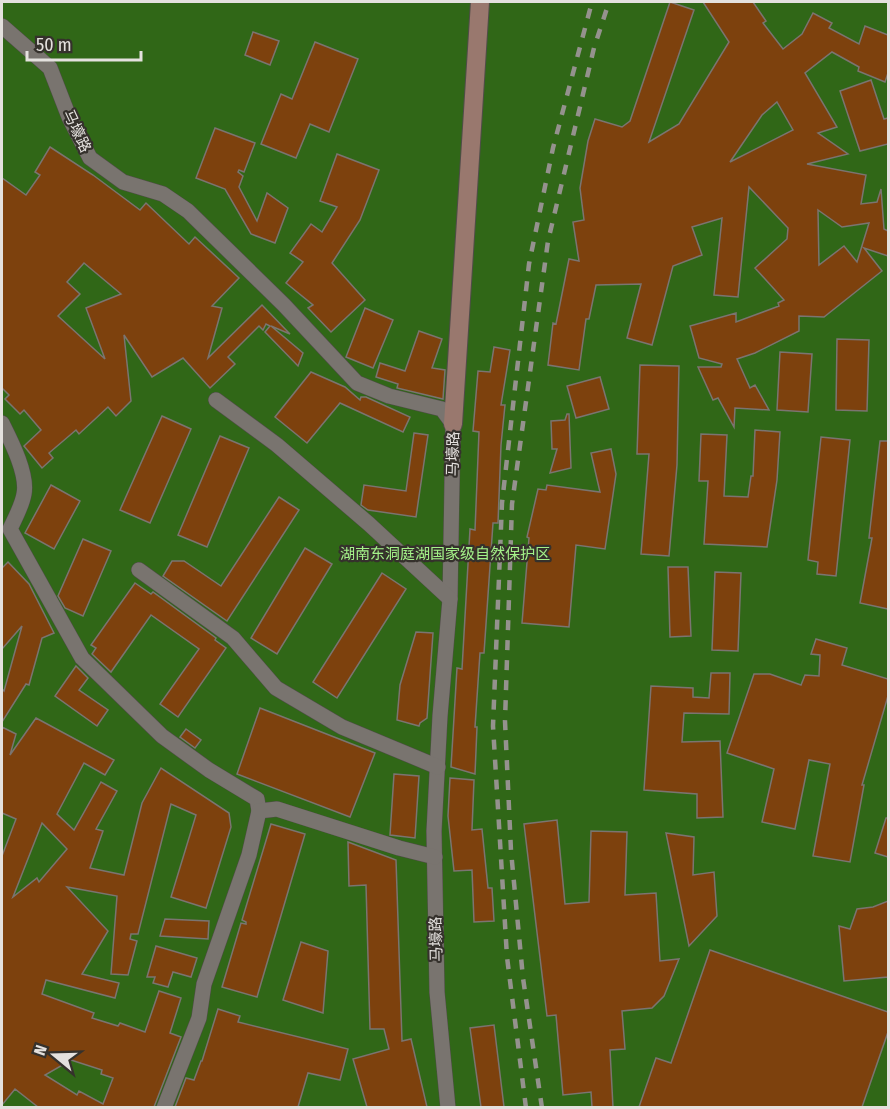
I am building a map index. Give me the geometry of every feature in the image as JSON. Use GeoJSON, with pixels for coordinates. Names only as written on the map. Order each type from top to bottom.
{"type":"FeatureCollection","features":[{"type":"Feature","properties":{"kind":"street"},"geometry":{"type":"LineString","coordinates":[[453,423],[480,2]]}},
{"type":"Feature","properties":{"kind":"street","name":"马壕路"},"geometry":{"type":"LineString","coordinates":[[2,26],[50,68],[69,117],[90,158],[123,182],[163,194],[188,211],[277,298],[357,383],[389,396],[442,409],[453,423],[450,599],[438,767],[435,857],[437,992],[448,1107]]}},
{"type":"Feature","properties":{"kind":"street"},"geometry":{"type":"LineString","coordinates":[[216,400],[277,445],[369,524],[450,599]]}},
{"type":"Feature","properties":{"kind":"street"},"geometry":{"type":"LineString","coordinates":[[2,423],[25,480],[24,495],[6,527],[82,658],[162,736],[209,771],[257,799],[259,811],[249,855],[204,984],[199,1018],[164,1107]]}},
{"type":"Feature","properties":{"kind":"street"},"geometry":{"type":"LineString","coordinates":[[139,570],[233,638],[276,688],[342,727],[438,767]]}},
{"type":"Feature","properties":{"kind":"street"},"geometry":{"type":"LineString","coordinates":[[259,811],[277,809],[399,848],[435,857]]}},
{"type":"Feature","properties":{"kind":"green space","name":"湖南东洞庭湖国家级自然保护区"},"geometry":{"type":"Polygon","coordinates":[[[2,2],[888,2],[888,1107],[2,1108],[2,2]]]}},
{"type":"Feature","properties":{"kind":"building"},"geometry":{"type":"Polygon","coordinates":[[[670,2],[694,10],[649,142],[679,124],[729,42],[703,2],[753,2],[766,21],[763,23],[783,49],[802,34],[813,13],[832,23],[829,28],[859,44],[865,26],[888,35],[888,73],[885,82],[858,71],[859,67],[832,52],[805,73],[837,127],[818,133],[848,154],[807,164],[866,175],[861,204],[877,202],[881,189],[884,229],[888,231],[888,256],[864,248],[882,271],[824,317],[799,316],[799,331],[755,353],[737,359],[750,388],[755,385],[769,410],[735,408],[734,427],[718,398],[713,400],[698,367],[721,367],[722,364],[699,358],[690,326],[736,313],[736,322],[779,306],[778,303],[784,300],[755,268],[787,239],[788,228],[749,187],[738,297],[714,295],[722,218],[692,227],[702,255],[673,266],[652,345],[627,338],[641,284],[596,285],[589,319],[586,319],[579,370],[548,365],[553,323],[556,324],[569,259],[579,261],[573,222],[584,220],[580,188],[588,141],[595,119],[622,127],[630,121],[670,2]],[[777,102],[762,115],[730,162],[793,130],[777,102]],[[818,210],[819,265],[844,246],[857,262],[869,223],[842,227],[818,210]]]}},
{"type":"Feature","properties":{"kind":"building"},"geometry":{"type":"Polygon","coordinates":[[[253,32],[279,41],[270,65],[245,55],[253,32]]]}},
{"type":"Feature","properties":{"kind":"building"},"geometry":{"type":"Polygon","coordinates":[[[315,42],[358,59],[329,132],[310,124],[296,158],[261,144],[281,94],[292,99],[315,42]]]}},
{"type":"Feature","properties":{"kind":"building"},"geometry":{"type":"Polygon","coordinates":[[[871,80],[884,119],[888,118],[888,144],[860,151],[840,91],[871,80]]]}},
{"type":"Feature","properties":{"kind":"building"},"geometry":{"type":"Polygon","coordinates":[[[215,128],[255,143],[244,172],[239,170],[238,172],[243,176],[239,187],[257,221],[267,193],[288,208],[275,243],[251,234],[225,189],[196,178],[215,128]]]}},
{"type":"Feature","properties":{"kind":"building"},"geometry":{"type":"Polygon","coordinates":[[[50,147],[140,210],[146,203],[189,244],[195,237],[239,278],[212,306],[222,308],[208,358],[262,305],[290,334],[271,326],[303,353],[298,366],[265,332],[270,326],[266,324],[263,330],[259,326],[228,357],[235,364],[210,388],[183,358],[152,377],[124,335],[131,401],[116,416],[108,407],[79,434],[76,430],[49,453],[53,458],[42,468],[24,446],[41,430],[24,410],[20,414],[5,399],[9,395],[2,388],[2,178],[26,195],[40,175],[35,172],[50,147]],[[84,263],[67,282],[80,294],[58,316],[105,359],[86,308],[121,294],[84,263]]]}},
{"type":"Feature","properties":{"kind":"building"},"geometry":{"type":"Polygon","coordinates":[[[337,154],[379,170],[360,220],[332,263],[365,300],[331,332],[308,308],[313,305],[286,283],[303,262],[290,253],[311,224],[322,232],[337,207],[320,201],[337,154]]]}},
{"type":"Feature","properties":{"kind":"building"},"geometry":{"type":"Polygon","coordinates":[[[365,308],[393,320],[373,368],[346,357],[365,308]]]}},
{"type":"Feature","properties":{"kind":"building"},"geometry":{"type":"Polygon","coordinates":[[[419,331],[442,339],[432,368],[445,370],[443,399],[397,388],[398,384],[376,377],[380,363],[405,371],[419,331]]]}},
{"type":"Feature","properties":{"kind":"building"},"geometry":{"type":"Polygon","coordinates":[[[837,339],[869,340],[867,411],[836,410],[837,339]]]}},
{"type":"Feature","properties":{"kind":"building"},"geometry":{"type":"Polygon","coordinates":[[[494,347],[510,350],[501,405],[505,405],[498,523],[493,523],[484,653],[480,653],[475,727],[477,727],[475,774],[451,767],[457,668],[462,669],[470,529],[475,530],[479,432],[473,431],[478,371],[490,372],[494,347]]]}},
{"type":"Feature","properties":{"kind":"building"},"geometry":{"type":"Polygon","coordinates":[[[780,352],[812,354],[808,412],[777,410],[780,352]]]}},
{"type":"Feature","properties":{"kind":"building"},"geometry":{"type":"Polygon","coordinates":[[[640,365],[679,366],[677,465],[669,556],[641,554],[649,454],[637,454],[640,365]]]}},
{"type":"Feature","properties":{"kind":"building"},"geometry":{"type":"Polygon","coordinates":[[[311,372],[345,387],[360,400],[361,397],[366,397],[410,417],[403,432],[340,403],[307,443],[275,417],[311,372]]]}},
{"type":"Feature","properties":{"kind":"building"},"geometry":{"type":"Polygon","coordinates":[[[600,377],[609,409],[576,418],[567,386],[600,377]]]}},
{"type":"Feature","properties":{"kind":"building"},"geometry":{"type":"Polygon","coordinates":[[[569,414],[571,468],[550,473],[557,449],[552,449],[551,421],[565,420],[569,414]]]}},
{"type":"Feature","properties":{"kind":"building"},"geometry":{"type":"Polygon","coordinates":[[[162,416],[191,429],[150,523],[120,510],[162,416]]]}},
{"type":"Feature","properties":{"kind":"building"},"geometry":{"type":"Polygon","coordinates":[[[755,430],[780,432],[777,480],[767,547],[704,544],[708,481],[699,481],[701,434],[727,435],[724,496],[748,497],[751,476],[753,476],[755,430]]]}},
{"type":"Feature","properties":{"kind":"building"},"geometry":{"type":"Polygon","coordinates":[[[414,433],[428,435],[416,517],[368,510],[361,505],[364,485],[406,491],[414,433]]]}},
{"type":"Feature","properties":{"kind":"building"},"geometry":{"type":"Polygon","coordinates":[[[220,436],[249,448],[207,547],[178,535],[220,436]]]}},
{"type":"Feature","properties":{"kind":"building"},"geometry":{"type":"Polygon","coordinates":[[[821,437],[850,440],[836,576],[817,574],[818,562],[808,560],[821,437]]]}},
{"type":"Feature","properties":{"kind":"building"},"geometry":{"type":"Polygon","coordinates":[[[880,441],[888,441],[888,609],[860,603],[872,538],[869,538],[880,441]]]}},
{"type":"Feature","properties":{"kind":"building"},"geometry":{"type":"Polygon","coordinates":[[[611,449],[616,474],[605,549],[576,545],[569,627],[522,623],[529,538],[527,537],[538,489],[546,490],[547,485],[600,492],[591,453],[611,449]]]}},
{"type":"Feature","properties":{"kind":"building"},"geometry":{"type":"Polygon","coordinates":[[[51,485],[80,501],[54,549],[25,533],[51,485]]]}},
{"type":"Feature","properties":{"kind":"building"},"geometry":{"type":"Polygon","coordinates":[[[279,497],[299,510],[227,621],[163,576],[172,561],[184,561],[221,586],[279,497]]]}},
{"type":"Feature","properties":{"kind":"building"},"geometry":{"type":"Polygon","coordinates":[[[83,539],[111,551],[83,616],[65,608],[58,596],[83,539]]]}},
{"type":"Feature","properties":{"kind":"building"},"geometry":{"type":"Polygon","coordinates":[[[305,548],[332,564],[277,654],[251,638],[305,548]]]}},
{"type":"Feature","properties":{"kind":"building"},"geometry":{"type":"Polygon","coordinates":[[[8,562],[29,584],[54,633],[42,638],[29,685],[26,684],[2,722],[2,689],[4,691],[22,626],[2,649],[2,568],[8,562]]]}},
{"type":"Feature","properties":{"kind":"building"},"geometry":{"type":"Polygon","coordinates":[[[668,567],[688,567],[691,636],[670,637],[668,567]]]}},
{"type":"Feature","properties":{"kind":"building"},"geometry":{"type":"Polygon","coordinates":[[[715,572],[741,573],[738,651],[712,650],[715,572]]]}},
{"type":"Feature","properties":{"kind":"building"},"geometry":{"type":"Polygon","coordinates":[[[382,573],[406,589],[337,698],[313,682],[382,573]]]}},
{"type":"Feature","properties":{"kind":"building"},"geometry":{"type":"Polygon","coordinates":[[[135,583],[151,594],[153,592],[216,638],[215,640],[226,648],[178,717],[160,704],[199,649],[151,615],[111,672],[92,654],[96,648],[91,645],[135,583]]]}},
{"type":"Feature","properties":{"kind":"building"},"geometry":{"type":"Polygon","coordinates":[[[416,632],[433,633],[427,718],[419,726],[397,720],[400,685],[416,632]]]}},
{"type":"Feature","properties":{"kind":"building"},"geometry":{"type":"Polygon","coordinates":[[[816,639],[847,648],[842,665],[888,679],[888,696],[862,785],[864,785],[850,862],[813,856],[830,764],[809,760],[795,829],[762,822],[774,769],[727,753],[754,674],[770,674],[801,685],[805,675],[819,676],[820,655],[811,654],[816,639]]]}},
{"type":"Feature","properties":{"kind":"building"},"geometry":{"type":"Polygon","coordinates":[[[76,666],[88,678],[79,690],[108,710],[97,726],[55,696],[76,666]]]}},
{"type":"Feature","properties":{"kind":"building"},"geometry":{"type":"Polygon","coordinates":[[[711,673],[730,673],[729,714],[684,713],[682,742],[720,741],[723,817],[697,818],[697,794],[644,790],[651,686],[693,688],[693,697],[709,698],[711,673]]]}},
{"type":"Feature","properties":{"kind":"building"},"geometry":{"type":"Polygon","coordinates":[[[260,708],[375,753],[350,817],[237,774],[260,708]]]}},
{"type":"Feature","properties":{"kind":"building"},"geometry":{"type":"Polygon","coordinates":[[[36,718],[114,760],[105,775],[84,763],[57,814],[74,830],[101,782],[117,791],[96,829],[103,831],[90,868],[124,875],[142,803],[161,768],[229,813],[231,827],[206,908],[171,897],[196,815],[171,804],[138,934],[131,934],[130,939],[137,941],[128,975],[111,974],[117,896],[67,887],[108,931],[82,974],[119,983],[115,998],[46,980],[42,994],[94,1013],[92,1018],[118,1026],[120,1023],[145,1032],[159,991],[181,998],[170,1033],[181,1037],[154,1107],[38,1107],[15,1089],[2,1105],[2,856],[16,819],[2,813],[2,727],[16,734],[10,755],[36,718]],[[42,823],[13,897],[37,878],[39,882],[67,849],[42,823]],[[71,1060],[45,1075],[77,1095],[79,1091],[103,1104],[113,1078],[101,1074],[102,1070],[71,1060]]]}},
{"type":"Feature","properties":{"kind":"building"},"geometry":{"type":"Polygon","coordinates":[[[186,729],[201,740],[195,748],[180,737],[186,729]]]}},
{"type":"Feature","properties":{"kind":"building"},"geometry":{"type":"Polygon","coordinates":[[[394,774],[419,776],[415,838],[390,835],[394,774]]]}},
{"type":"Feature","properties":{"kind":"building"},"geometry":{"type":"Polygon","coordinates":[[[450,778],[474,780],[472,830],[482,829],[488,888],[492,888],[494,921],[474,922],[472,870],[454,871],[448,816],[450,778]]]}},
{"type":"Feature","properties":{"kind":"building"},"geometry":{"type":"Polygon","coordinates":[[[886,818],[888,818],[888,857],[875,853],[886,818]]]}},
{"type":"Feature","properties":{"kind":"building"},"geometry":{"type":"Polygon","coordinates":[[[557,820],[565,904],[589,902],[591,831],[627,832],[625,895],[656,893],[660,961],[679,959],[664,996],[652,1008],[622,1011],[625,1049],[610,1050],[613,1107],[592,1107],[591,1092],[563,1095],[556,1015],[547,1016],[524,824],[557,820]]]}},
{"type":"Feature","properties":{"kind":"building"},"geometry":{"type":"Polygon","coordinates":[[[271,824],[305,834],[257,997],[222,987],[241,923],[246,924],[242,920],[271,824]]]}},
{"type":"Feature","properties":{"kind":"building"},"geometry":{"type":"Polygon","coordinates":[[[666,833],[694,837],[693,875],[714,872],[717,916],[689,946],[666,833]]]}},
{"type":"Feature","properties":{"kind":"building"},"geometry":{"type":"Polygon","coordinates":[[[348,842],[396,860],[402,1041],[411,1039],[427,1107],[367,1107],[353,1059],[389,1049],[384,1029],[370,1029],[366,885],[349,886],[348,842]]]}},
{"type":"Feature","properties":{"kind":"building"},"geometry":{"type":"Polygon","coordinates":[[[888,901],[888,977],[844,981],[839,926],[850,929],[857,909],[873,907],[888,901]]]}},
{"type":"Feature","properties":{"kind":"building"},"geometry":{"type":"Polygon","coordinates":[[[165,919],[209,921],[208,939],[160,936],[165,919]]]}},
{"type":"Feature","properties":{"kind":"building"},"geometry":{"type":"Polygon","coordinates":[[[301,942],[328,951],[323,1013],[283,1000],[301,942]]]}},
{"type":"Feature","properties":{"kind":"building"},"geometry":{"type":"Polygon","coordinates":[[[156,946],[197,958],[191,977],[173,972],[168,987],[153,983],[155,977],[147,977],[156,946]]]}},
{"type":"Feature","properties":{"kind":"building"},"geometry":{"type":"Polygon","coordinates":[[[710,950],[888,1012],[888,1032],[862,1107],[639,1107],[656,1058],[671,1063],[710,950]]]}},
{"type":"Feature","properties":{"kind":"building"},"geometry":{"type":"Polygon","coordinates":[[[218,1009],[240,1016],[238,1022],[348,1049],[340,1080],[308,1073],[298,1107],[175,1107],[186,1078],[194,1080],[218,1009]]]}},
{"type":"Feature","properties":{"kind":"building"},"geometry":{"type":"Polygon","coordinates":[[[494,1025],[504,1107],[481,1107],[470,1028],[494,1025]]]}},
{"type":"Feature","properties":{"kind":"railway"},"geometry":{"type":"LineString","coordinates":[[526,1108],[507,957],[493,726],[502,503],[529,264],[553,148],[592,2]]}},
{"type":"Feature","properties":{"kind":"railway"},"geometry":{"type":"LineString","coordinates":[[542,1108],[523,978],[511,851],[505,721],[512,504],[548,241],[594,48],[609,2]]}}]}
